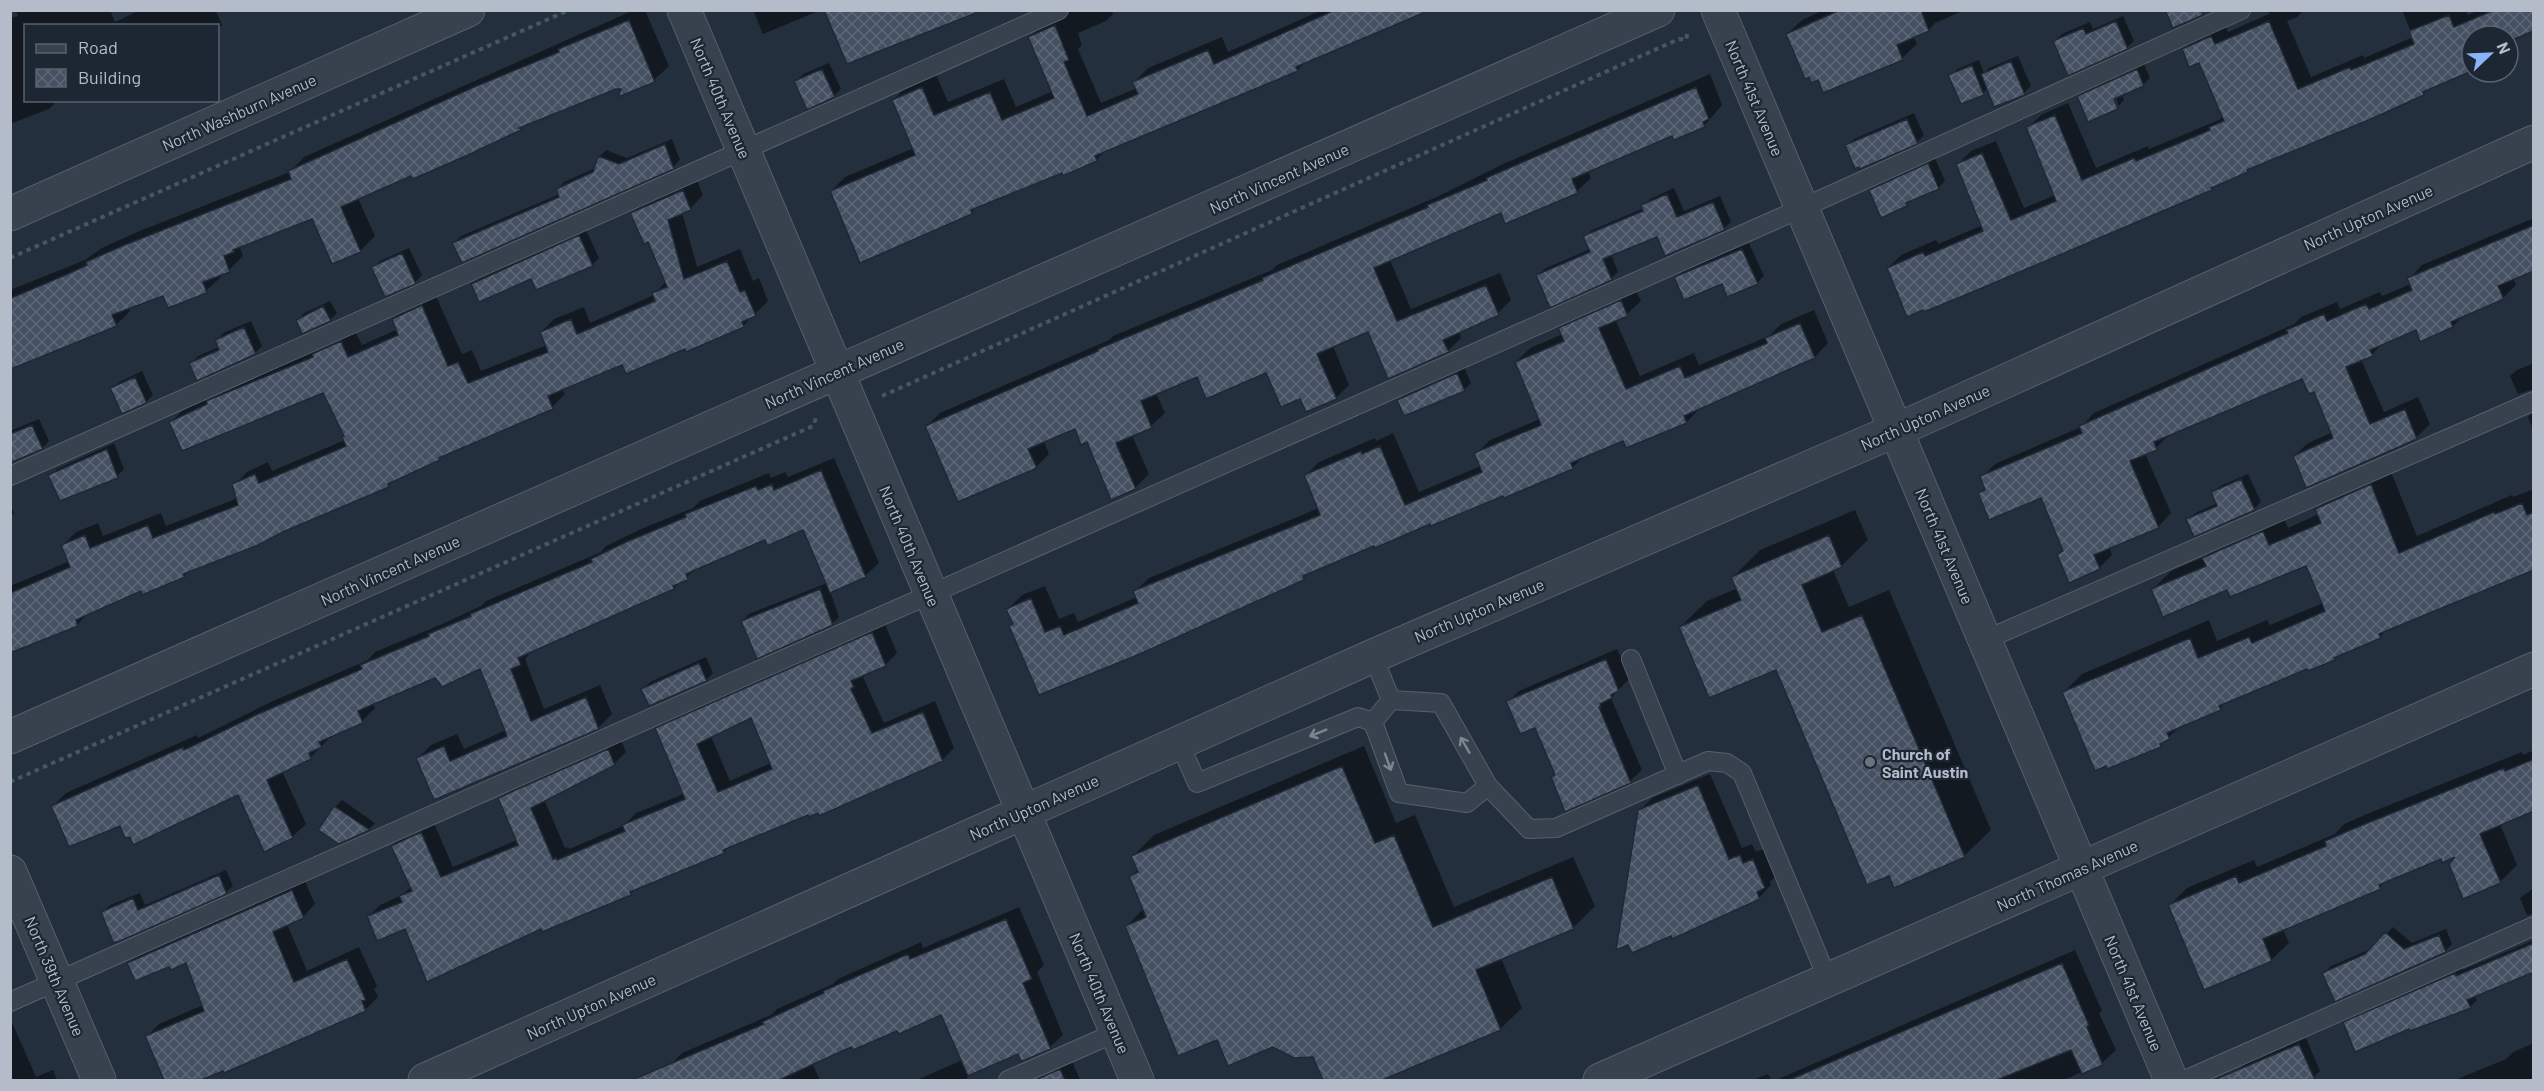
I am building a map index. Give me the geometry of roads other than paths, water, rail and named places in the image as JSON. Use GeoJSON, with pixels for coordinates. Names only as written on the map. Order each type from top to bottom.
{"type":"FeatureCollection","features":[{"type":"Feature","properties":{"kind":"street","name":"North Washburn Avenue"},"geometry":{"type":"LineString","coordinates":[[10,214],[468,10]]}},
{"type":"Feature","properties":{"kind":"street","name":"North 40th Avenue"},"geometry":{"type":"LineString","coordinates":[[684,10],[1137,1080]]}},
{"type":"Feature","properties":{"kind":"street","name":"North Vincent Avenue"},"geometry":{"type":"LineString","coordinates":[[10,737],[1658,10]]}},
{"type":"Feature","properties":{"kind":"street","name":"North 41st Avenue"},"geometry":{"type":"LineString","coordinates":[[1718,10],[2171,1080]]}},
{"type":"Feature","properties":{"kind":"street","name":"North Upton Avenue"},"geometry":{"type":"LineString","coordinates":[[425,1080],[1373,656],[1896,430],[2534,142]]}},
{"type":"Feature","properties":{"kind":"street","name":"North Thomas Avenue"},"geometry":{"type":"LineString","coordinates":[[1600,1080],[2534,669]]}},
{"type":"Feature","properties":{"kind":"street","name":"North 39th Avenue"},"geometry":{"type":"LineString","coordinates":[[10,872],[99,1080]]}},
{"type":"Feature","properties":{"kind":"lane"},"geometry":{"type":"LineString","coordinates":[[10,476],[1059,10]]}},
{"type":"Feature","properties":{"kind":"lane"},"geometry":{"type":"LineString","coordinates":[[10,1002],[1802,208],[2241,10]]}},
{"type":"Feature","properties":{"kind":"lane"},"geometry":{"type":"LineString","coordinates":[[1985,640],[2534,401]]}},
{"type":"Feature","properties":{"kind":"lane"},"geometry":{"type":"LineString","coordinates":[[1373,656],[1391,700]]}},
{"type":"Feature","properties":{"kind":"lane"},"geometry":{"type":"LineString","coordinates":[[1631,659],[1678,775]]}},
{"type":"Feature","properties":{"kind":"lane"},"geometry":{"type":"LineString","coordinates":[[1373,722],[1391,700]]}},
{"type":"Feature","properties":{"kind":"lane"},"geometry":{"type":"LineString","coordinates":[[1391,700],[1441,704],[1488,786],[1529,829],[1556,828],[1708,761],[1727,763],[1742,773],[1828,980]]}},
{"type":"Feature","properties":{"kind":"lane"},"geometry":{"type":"LineString","coordinates":[[1179,742],[1197,783],[1358,717],[1373,722]]}},
{"type":"Feature","properties":{"kind":"lane"},"geometry":{"type":"LineString","coordinates":[[1373,722],[1399,793],[1467,802],[1488,786]]}},
{"type":"Feature","properties":{"kind":"lane"},"geometry":{"type":"LineString","coordinates":[[2185,1080],[2534,926]]}},
{"type":"Feature","properties":{"kind":"lane"},"geometry":{"type":"LineString","coordinates":[[1008,1080],[1117,1032]]}},
{"type":"Feature","properties":{"kind":"place","name":"Church of Saint Austin"},"geometry":{"type":"Point","coordinates":[1870,762]}}]}
